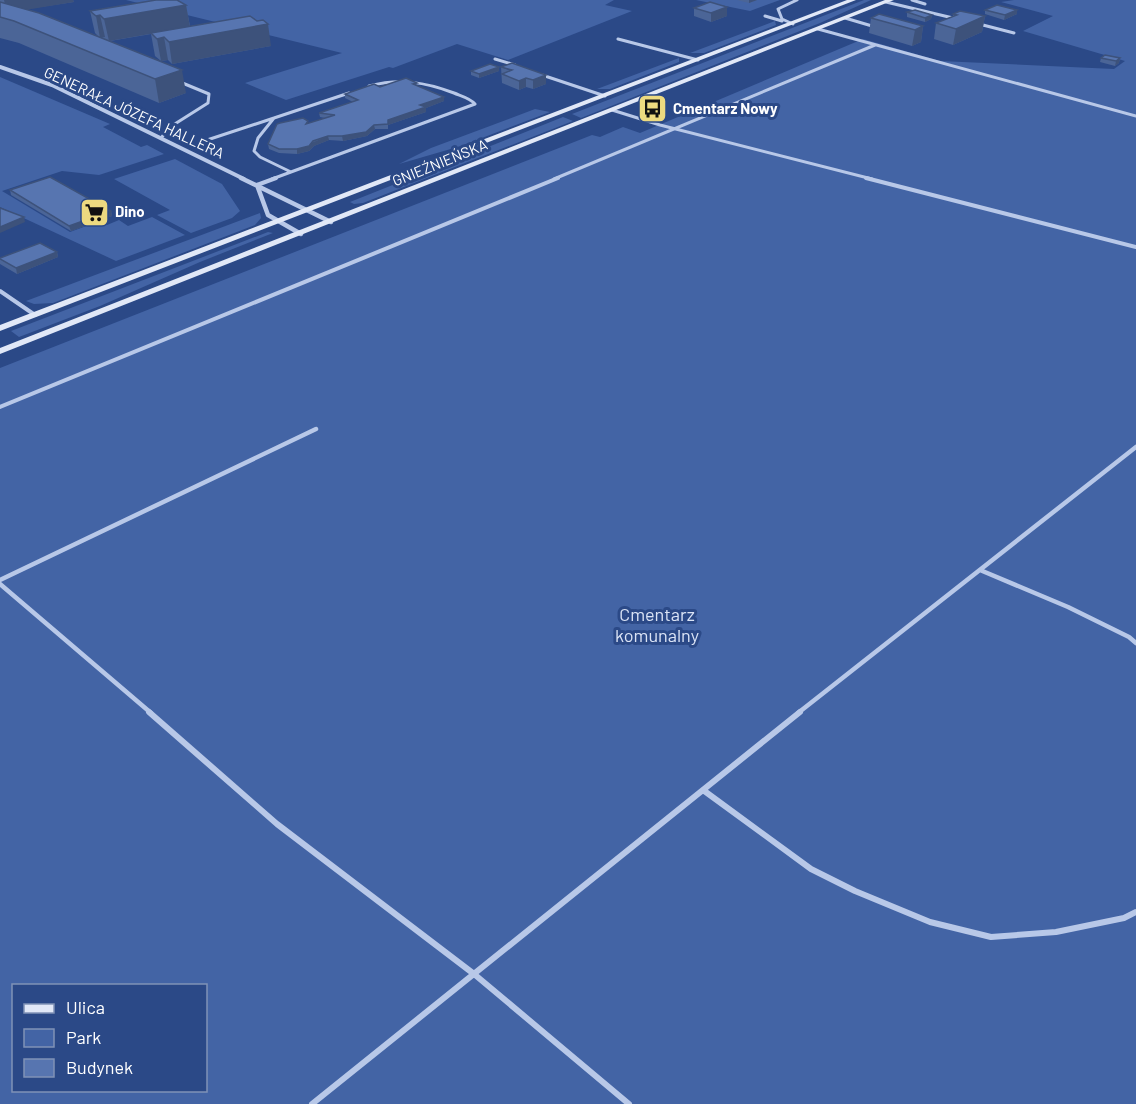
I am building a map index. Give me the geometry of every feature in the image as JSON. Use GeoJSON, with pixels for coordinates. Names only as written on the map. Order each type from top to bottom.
{"type":"FeatureCollection","features":[{"type":"Feature","properties":{"kind":"main road","name":"GNIEŹNIEŃSKA"},"geometry":{"type":"LineString","coordinates":[[0,328],[309,211],[698,60],[789,22],[854,0]]}},
{"type":"Feature","properties":{"kind":"main road","name":"GNIEŹNIEŃSKA"},"geometry":{"type":"LineString","coordinates":[[0,351],[888,1]]}},
{"type":"Feature","properties":{"kind":"street","name":"GENERAŁA JÓZEFA HALLERA"},"geometry":{"type":"LineString","coordinates":[[0,67],[52,85],[332,222]]}},
{"type":"Feature","properties":{"kind":"street"},"geometry":{"type":"LineString","coordinates":[[257,185],[268,215],[301,234]]}},
{"type":"Feature","properties":{"kind":"lane"},"geometry":{"type":"LineString","coordinates":[[789,22],[780,16],[778,9],[797,0]]}},
{"type":"Feature","properties":{"kind":"lane"},"geometry":{"type":"LineString","coordinates":[[912,0],[925,4]]}},
{"type":"Feature","properties":{"kind":"lane"},"geometry":{"type":"LineString","coordinates":[[888,1],[953,18]]}},
{"type":"Feature","properties":{"kind":"lane"},"geometry":{"type":"LineString","coordinates":[[765,16],[789,22]]}},
{"type":"Feature","properties":{"kind":"lane"},"geometry":{"type":"LineString","coordinates":[[845,18],[872,26]]}},
{"type":"Feature","properties":{"kind":"lane"},"geometry":{"type":"LineString","coordinates":[[974,23],[1014,33]]}},
{"type":"Feature","properties":{"kind":"lane"},"geometry":{"type":"LineString","coordinates":[[818,28],[1136,116]]}},
{"type":"Feature","properties":{"kind":"lane"},"geometry":{"type":"LineString","coordinates":[[618,39],[698,60]]}},
{"type":"Feature","properties":{"kind":"lane"},"geometry":{"type":"LineString","coordinates":[[0,407],[677,129],[875,45]]}},
{"type":"Feature","properties":{"kind":"lane"},"geometry":{"type":"LineString","coordinates":[[495,59],[516,66]]}},
{"type":"Feature","properties":{"kind":"lane"},"geometry":{"type":"LineString","coordinates":[[537,73],[605,96]]}},
{"type":"Feature","properties":{"kind":"lane"},"geometry":{"type":"LineString","coordinates":[[161,138],[171,127],[208,103],[210,98],[209,94],[174,80]]}},
{"type":"Feature","properties":{"kind":"lane"},"geometry":{"type":"LineString","coordinates":[[201,141],[384,81],[429,83],[473,101],[475,104],[257,185]]}},
{"type":"Feature","properties":{"kind":"lane"},"geometry":{"type":"LineString","coordinates":[[612,110],[677,129],[1136,247]]}},
{"type":"Feature","properties":{"kind":"lane"},"geometry":{"type":"LineString","coordinates":[[274,117],[254,145],[254,151],[260,157],[291,172]]}},
{"type":"Feature","properties":{"kind":"lane"},"geometry":{"type":"LineString","coordinates":[[0,291],[36,315]]}},
{"type":"Feature","properties":{"kind":"lane"},"geometry":{"type":"LineString","coordinates":[[316,429],[0,582],[277,824],[474,974],[629,1104]]}},
{"type":"Feature","properties":{"kind":"lane"},"geometry":{"type":"LineString","coordinates":[[312,1104],[1136,447]]}},
{"type":"Feature","properties":{"kind":"lane"},"geometry":{"type":"LineString","coordinates":[[980,570],[1068,607],[1129,637],[1136,643]]}},
{"type":"Feature","properties":{"kind":"lane"},"geometry":{"type":"LineString","coordinates":[[703,790],[811,869],[855,891],[930,922],[991,937],[1056,932],[1124,918],[1136,912]]}},
{"type":"Feature","properties":{"kind":"green space"},"geometry":{"type":"Polygon","coordinates":[[[126,0],[614,0],[605,5],[632,11],[508,60],[457,44],[393,68],[389,67],[286,100],[245,83],[342,53],[126,0]]]}},
{"type":"Feature","properties":{"kind":"green space"},"geometry":{"type":"Polygon","coordinates":[[[696,0],[780,0],[750,11],[696,0]]]}},
{"type":"Feature","properties":{"kind":"green space"},"geometry":{"type":"Polygon","coordinates":[[[864,0],[871,0],[820,23],[581,118],[572,114],[864,0]]]}},
{"type":"Feature","properties":{"kind":"green space","name":"Cmentarz komunalny"},"geometry":{"type":"Polygon","coordinates":[[[1014,0],[1136,0],[1136,1104],[0,1104],[0,368],[592,135],[600,137],[623,127],[640,133],[863,39],[940,61],[1114,69],[1125,61],[1023,31],[1053,16],[1001,2],[1014,0]]]}},
{"type":"Feature","properties":{"kind":"green space"},"geometry":{"type":"Polygon","coordinates":[[[775,21],[776,25],[704,53],[690,53],[775,21]]]}},
{"type":"Feature","properties":{"kind":"green space"},"geometry":{"type":"Polygon","coordinates":[[[679,58],[679,62],[610,89],[597,89],[679,58]]]}},
{"type":"Feature","properties":{"kind":"green space"},"geometry":{"type":"Polygon","coordinates":[[[0,77],[110,124],[103,127],[141,147],[147,145],[164,154],[99,175],[62,171],[2,191],[70,232],[100,221],[107,225],[119,220],[128,226],[152,217],[185,235],[116,261],[0,207],[0,77]]]}},
{"type":"Feature","properties":{"kind":"green space"},"geometry":{"type":"Polygon","coordinates":[[[535,109],[550,112],[461,146],[399,164],[431,148],[535,109]]]}},
{"type":"Feature","properties":{"kind":"green space"},"geometry":{"type":"Polygon","coordinates":[[[563,117],[573,121],[363,203],[350,202],[563,117]]]}},
{"type":"Feature","properties":{"kind":"green space"},"geometry":{"type":"Polygon","coordinates":[[[175,159],[222,184],[240,211],[232,218],[191,233],[157,215],[170,210],[114,179],[175,159]]]}},
{"type":"Feature","properties":{"kind":"green space"},"geometry":{"type":"Polygon","coordinates":[[[260,213],[261,218],[255,225],[53,303],[34,304],[26,301],[260,213]]]}},
{"type":"Feature","properties":{"kind":"green space"},"geometry":{"type":"Polygon","coordinates":[[[268,232],[273,233],[100,306],[19,337],[11,331],[268,232]]]}},
{"type":"Feature","properties":{"kind":"building"},"geometry":{"type":"Polygon","coordinates":[[[156,0],[177,0],[186,5],[104,19],[90,11],[156,0]]]}},
{"type":"Feature","properties":{"kind":"building"},"geometry":{"type":"Polygon","coordinates":[[[0,2],[39,13],[182,70],[155,79],[0,17],[0,2]]]}},
{"type":"Feature","properties":{"kind":"building"},"geometry":{"type":"Polygon","coordinates":[[[710,2],[727,7],[711,13],[694,8],[710,2]]]}},
{"type":"Feature","properties":{"kind":"building"},"geometry":{"type":"Polygon","coordinates":[[[997,5],[1017,10],[1005,15],[985,10],[997,5]]]}},
{"type":"Feature","properties":{"kind":"building"},"geometry":{"type":"Polygon","coordinates":[[[915,10],[932,15],[925,18],[907,12],[915,10]]]}},
{"type":"Feature","properties":{"kind":"building"},"geometry":{"type":"Polygon","coordinates":[[[960,11],[985,16],[956,29],[936,23],[957,15],[953,14],[960,11]]]}},
{"type":"Feature","properties":{"kind":"building"},"geometry":{"type":"Polygon","coordinates":[[[879,14],[923,26],[915,30],[871,18],[879,14]]]}},
{"type":"Feature","properties":{"kind":"building"},"geometry":{"type":"Polygon","coordinates":[[[250,16],[268,24],[169,42],[164,37],[157,39],[151,33],[250,16]]]}},
{"type":"Feature","properties":{"kind":"building"},"geometry":{"type":"Polygon","coordinates":[[[1105,55],[1120,58],[1116,61],[1101,58],[1105,55]]]}},
{"type":"Feature","properties":{"kind":"building"},"geometry":{"type":"Polygon","coordinates":[[[512,63],[546,75],[533,80],[526,78],[519,81],[502,74],[512,70],[501,67],[512,63]]]}},
{"type":"Feature","properties":{"kind":"building"},"geometry":{"type":"Polygon","coordinates":[[[490,64],[499,67],[479,74],[471,71],[490,64]]]}},
{"type":"Feature","properties":{"kind":"building"},"geometry":{"type":"Polygon","coordinates":[[[406,78],[417,83],[413,84],[444,97],[420,105],[426,107],[388,120],[388,124],[374,125],[366,132],[328,136],[313,141],[309,146],[297,149],[279,149],[268,144],[277,124],[303,118],[308,121],[306,124],[335,115],[319,113],[358,100],[345,94],[374,84],[380,87],[406,78]]]}},
{"type":"Feature","properties":{"kind":"building"},"geometry":{"type":"Polygon","coordinates":[[[50,177],[111,211],[69,226],[10,190],[50,177]]]}},
{"type":"Feature","properties":{"kind":"building"},"geometry":{"type":"Polygon","coordinates":[[[0,208],[24,217],[0,227],[0,208]]]}},
{"type":"Feature","properties":{"kind":"building"},"geometry":{"type":"Polygon","coordinates":[[[40,243],[57,252],[16,268],[0,259],[0,258],[40,243]]]}},
{"type":"Feature","properties":{"kind":"place","name":"Cmentarz Nowy"},"geometry":{"type":"Point","coordinates":[652,109]}},
{"type":"Feature","properties":{"kind":"place","name":"Dino"},"geometry":{"type":"Point","coordinates":[94,212]}}]}
